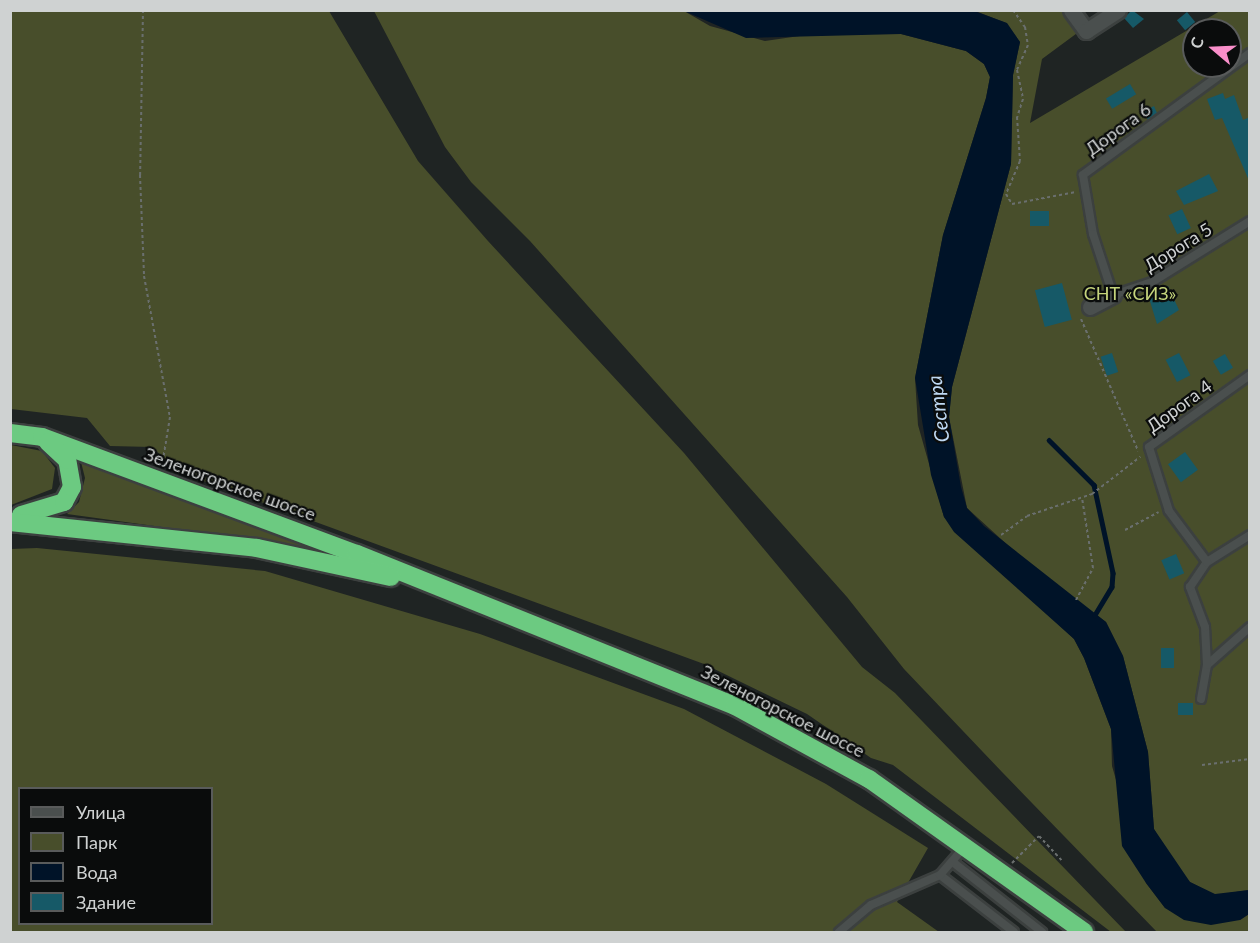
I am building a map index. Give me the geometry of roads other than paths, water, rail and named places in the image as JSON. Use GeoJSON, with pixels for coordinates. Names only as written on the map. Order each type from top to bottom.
{"type":"FeatureCollection","features":[{"type":"Feature","properties":{"kind":"highway","name":"Зеленогорское шоссе"},"geometry":{"type":"LineString","coordinates":[[10,433],[42,437],[160,481],[735,706],[869,779],[966,844],[1084,933]]}},
{"type":"Feature","properties":{"kind":"highway"},"geometry":{"type":"LineString","coordinates":[[10,517],[45,512],[64,502],[72,488],[67,460],[42,437]]}},
{"type":"Feature","properties":{"kind":"highway","name":"Зеленогорское шоссе"},"geometry":{"type":"LineString","coordinates":[[10,522],[257,548],[432,586]]}},
{"type":"Feature","properties":{"kind":"street"},"geometry":{"type":"LineString","coordinates":[[1071,10],[1086,31],[1118,10]]}},
{"type":"Feature","properties":{"kind":"street"},"geometry":{"type":"LineString","coordinates":[[1084,310],[1117,296]]}},
{"type":"Feature","properties":{"kind":"lane","name":"Дорога 6"},"geometry":{"type":"LineString","coordinates":[[1117,296],[1085,190],[1085,172],[1250,53]]}},
{"type":"Feature","properties":{"kind":"lane","name":"Дорога 5"},"geometry":{"type":"LineString","coordinates":[[1117,296],[1250,221]]}},
{"type":"Feature","properties":{"kind":"lane","name":"Дорога 4"},"geometry":{"type":"LineString","coordinates":[[1207,562],[1168,507],[1149,447],[1250,375]]}},
{"type":"Feature","properties":{"kind":"lane"},"geometry":{"type":"LineString","coordinates":[[1201,699],[1207,665],[1205,627],[1190,587],[1207,562],[1250,535]]}},
{"type":"Feature","properties":{"kind":"lane"},"geometry":{"type":"LineString","coordinates":[[1207,665],[1250,627]]}},
{"type":"Feature","properties":{"kind":"lane"},"geometry":{"type":"LineString","coordinates":[[839,933],[871,905],[940,875],[954,863],[966,844]]}},
{"type":"Feature","properties":{"kind":"lane"},"geometry":{"type":"LineString","coordinates":[[954,863],[1042,933]]}},
{"type":"Feature","properties":{"kind":"lane"},"geometry":{"type":"LineString","coordinates":[[940,875],[1014,933]]}},
{"type":"Feature","properties":{"kind":"water","name":"Сестра"},"geometry":{"type":"Polygon","coordinates":[[[684,11],[977,12],[1007,23],[1020,42],[1013,75],[1011,164],[952,387],[949,417],[961,487],[967,508],[984,526],[1106,622],[1123,656],[1148,752],[1154,829],[1190,882],[1215,894],[1249,890],[1249,914],[1240,920],[1211,925],[1184,920],[1165,908],[1146,883],[1122,846],[1111,729],[1084,658],[1074,639],[954,532],[944,517],[931,475],[915,378],[943,235],[986,98],[990,77],[984,64],[966,51],[901,34],[746,38],[684,11]]]}},
{"type":"Feature","properties":{"kind":"waterway"},"geometry":{"type":"LineString","coordinates":[[1049,440],[1094,485],[1113,573],[1112,587],[1095,615]]}},
{"type":"Feature","properties":{"kind":"park label","name":"СНТ «СИЗ»"},"geometry":{"type":"Point","coordinates":[1130,293]}}]}
